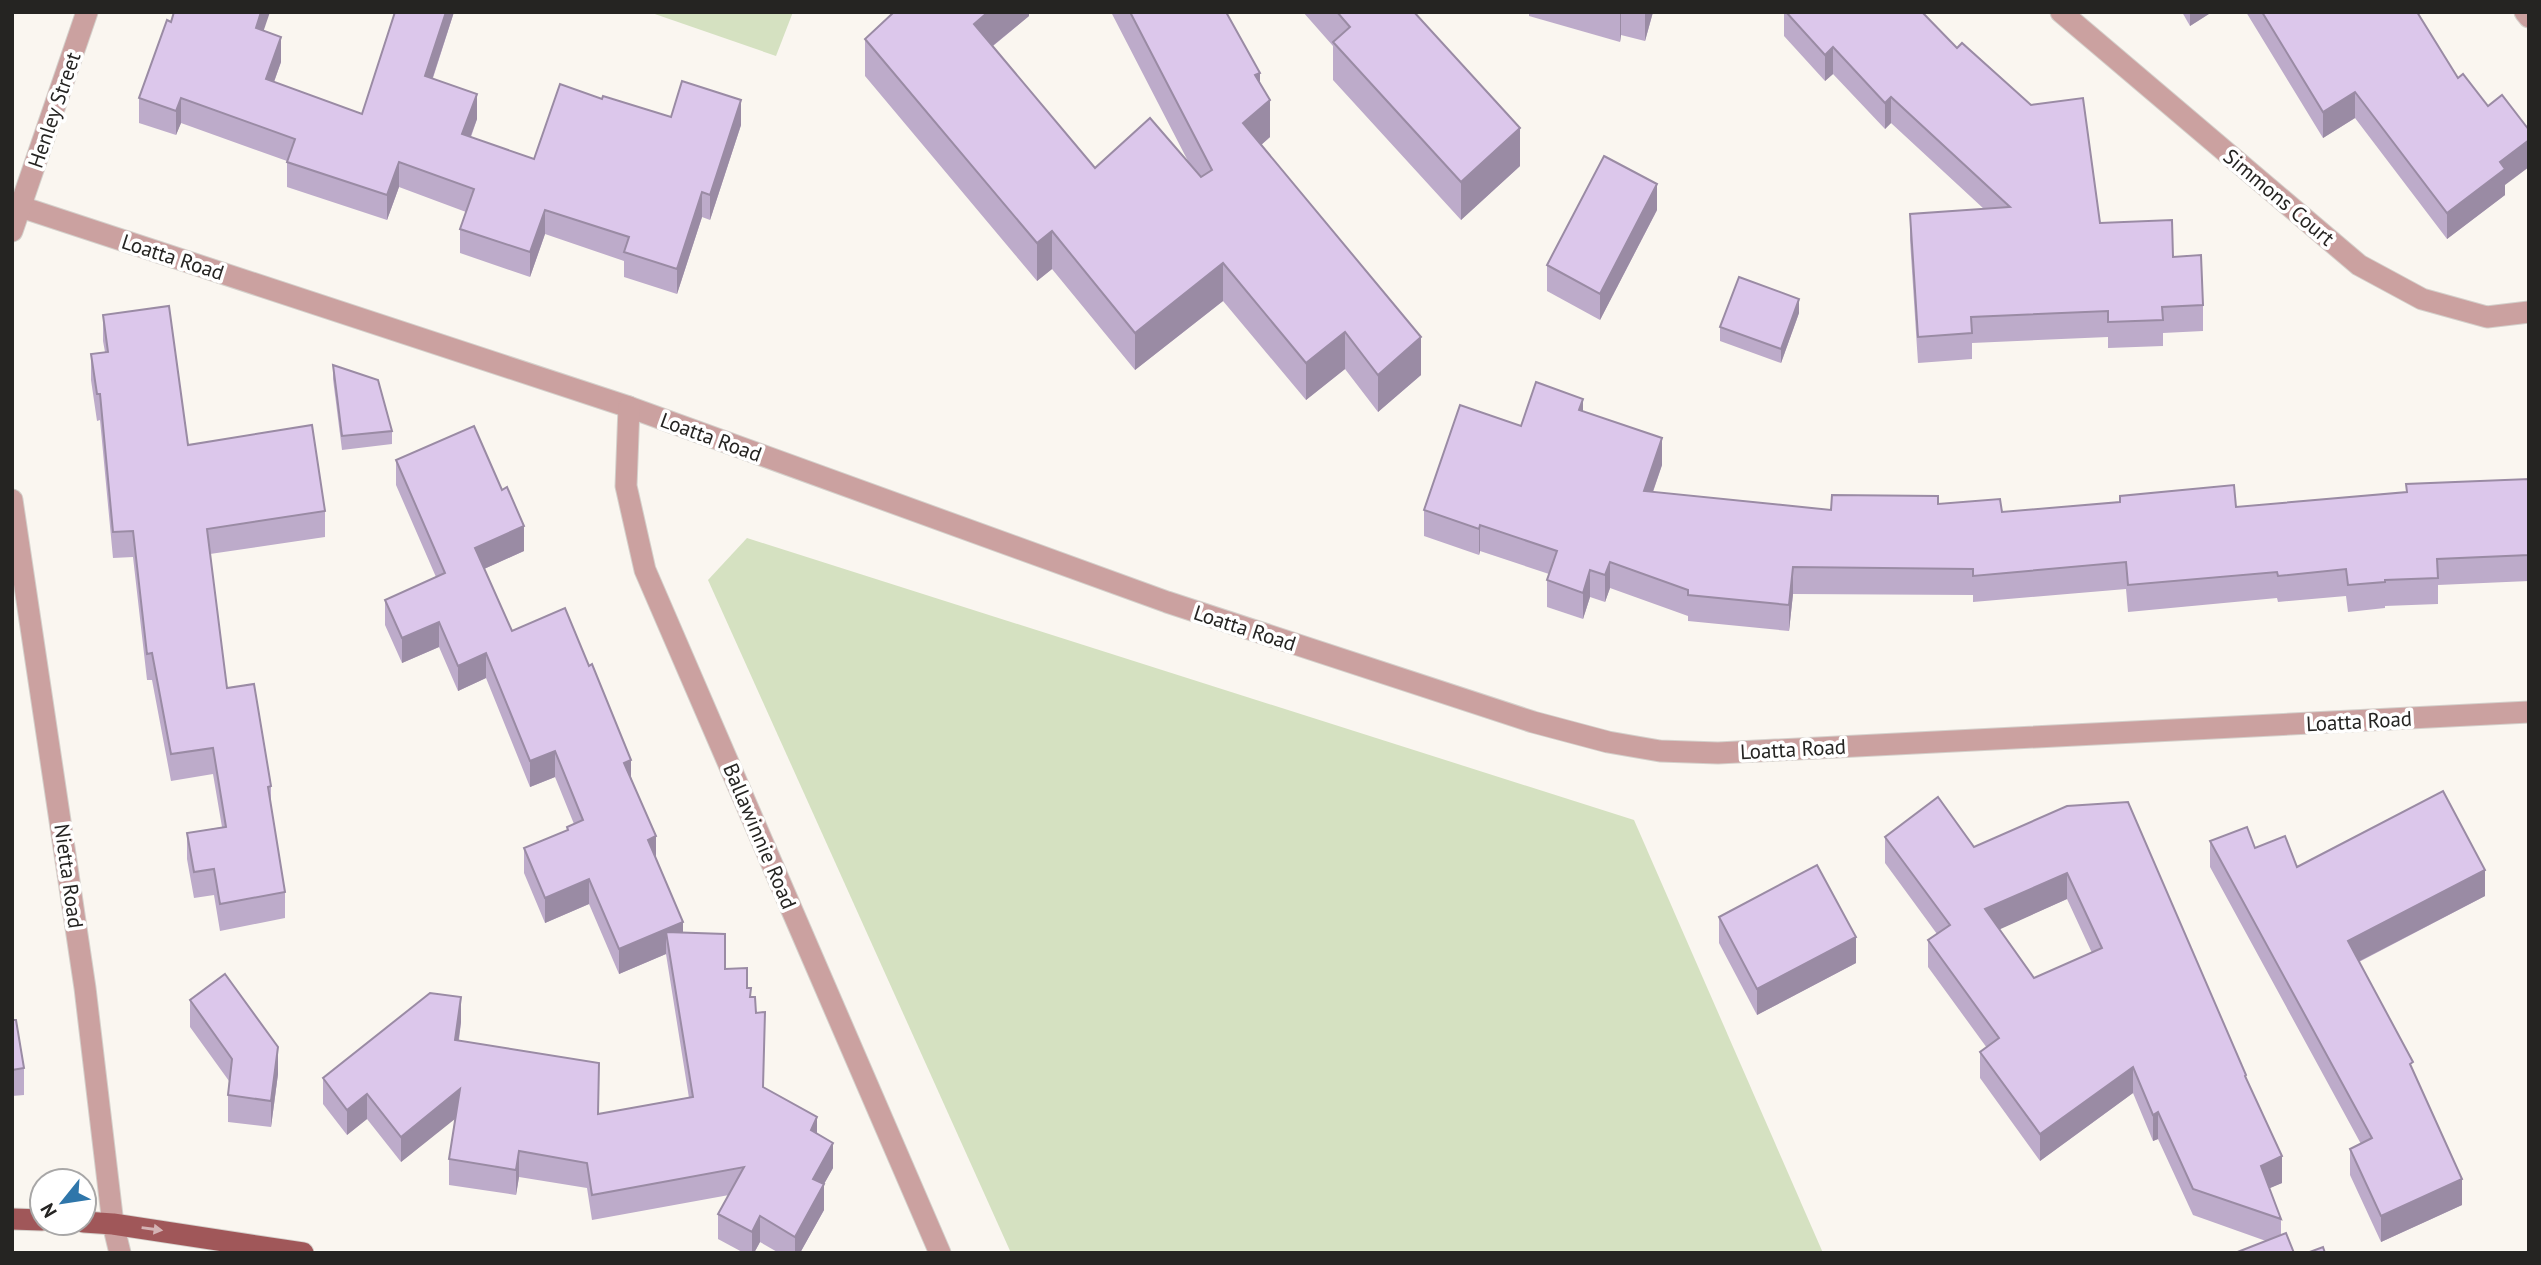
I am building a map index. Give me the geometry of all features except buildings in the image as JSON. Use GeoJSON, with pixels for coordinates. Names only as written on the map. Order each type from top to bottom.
{"type":"FeatureCollection","features":[{"type":"Feature","properties":{"kind":"main road"},"geometry":{"type":"LineString","coordinates":[[98,1223],[303,1253]]}},
{"type":"Feature","properties":{"kind":"street","name":"Henley Street"},"geometry":{"type":"LineString","coordinates":[[17,206],[87,12]]}},
{"type":"Feature","properties":{"kind":"street","name":"Simmons Court"},"geometry":{"type":"LineString","coordinates":[[2061,12],[2359,265],[2422,299],[2487,317],[2529,312]]}},
{"type":"Feature","properties":{"kind":"street"},"geometry":{"type":"LineString","coordinates":[[2525,12],[2529,17]]}},
{"type":"Feature","properties":{"kind":"street"},"geometry":{"type":"LineString","coordinates":[[12,231],[17,206]]}},
{"type":"Feature","properties":{"kind":"street","name":"Loatta Road"},"geometry":{"type":"LineString","coordinates":[[17,206],[629,407],[1167,602],[1533,722],[1608,742],[1660,751],[1717,753],[2529,712]]}},
{"type":"Feature","properties":{"kind":"street","name":"Ballawinnie Road"},"geometry":{"type":"LineString","coordinates":[[629,407],[626,486],[645,570],[940,1253]]}},
{"type":"Feature","properties":{"kind":"street","name":"Nietta Road"},"geometry":{"type":"LineString","coordinates":[[12,500],[85,988],[113,1224],[120,1253]]}},
{"type":"Feature","properties":{"kind":"green space"},"geometry":{"type":"Polygon","coordinates":[[[649,12],[793,12],[776,56],[649,12]]]}},
{"type":"Feature","properties":{"kind":"green space"},"geometry":{"type":"Polygon","coordinates":[[[747,538],[1634,820],[1823,1253],[1011,1253],[708,580],[747,538]]]}}]}
